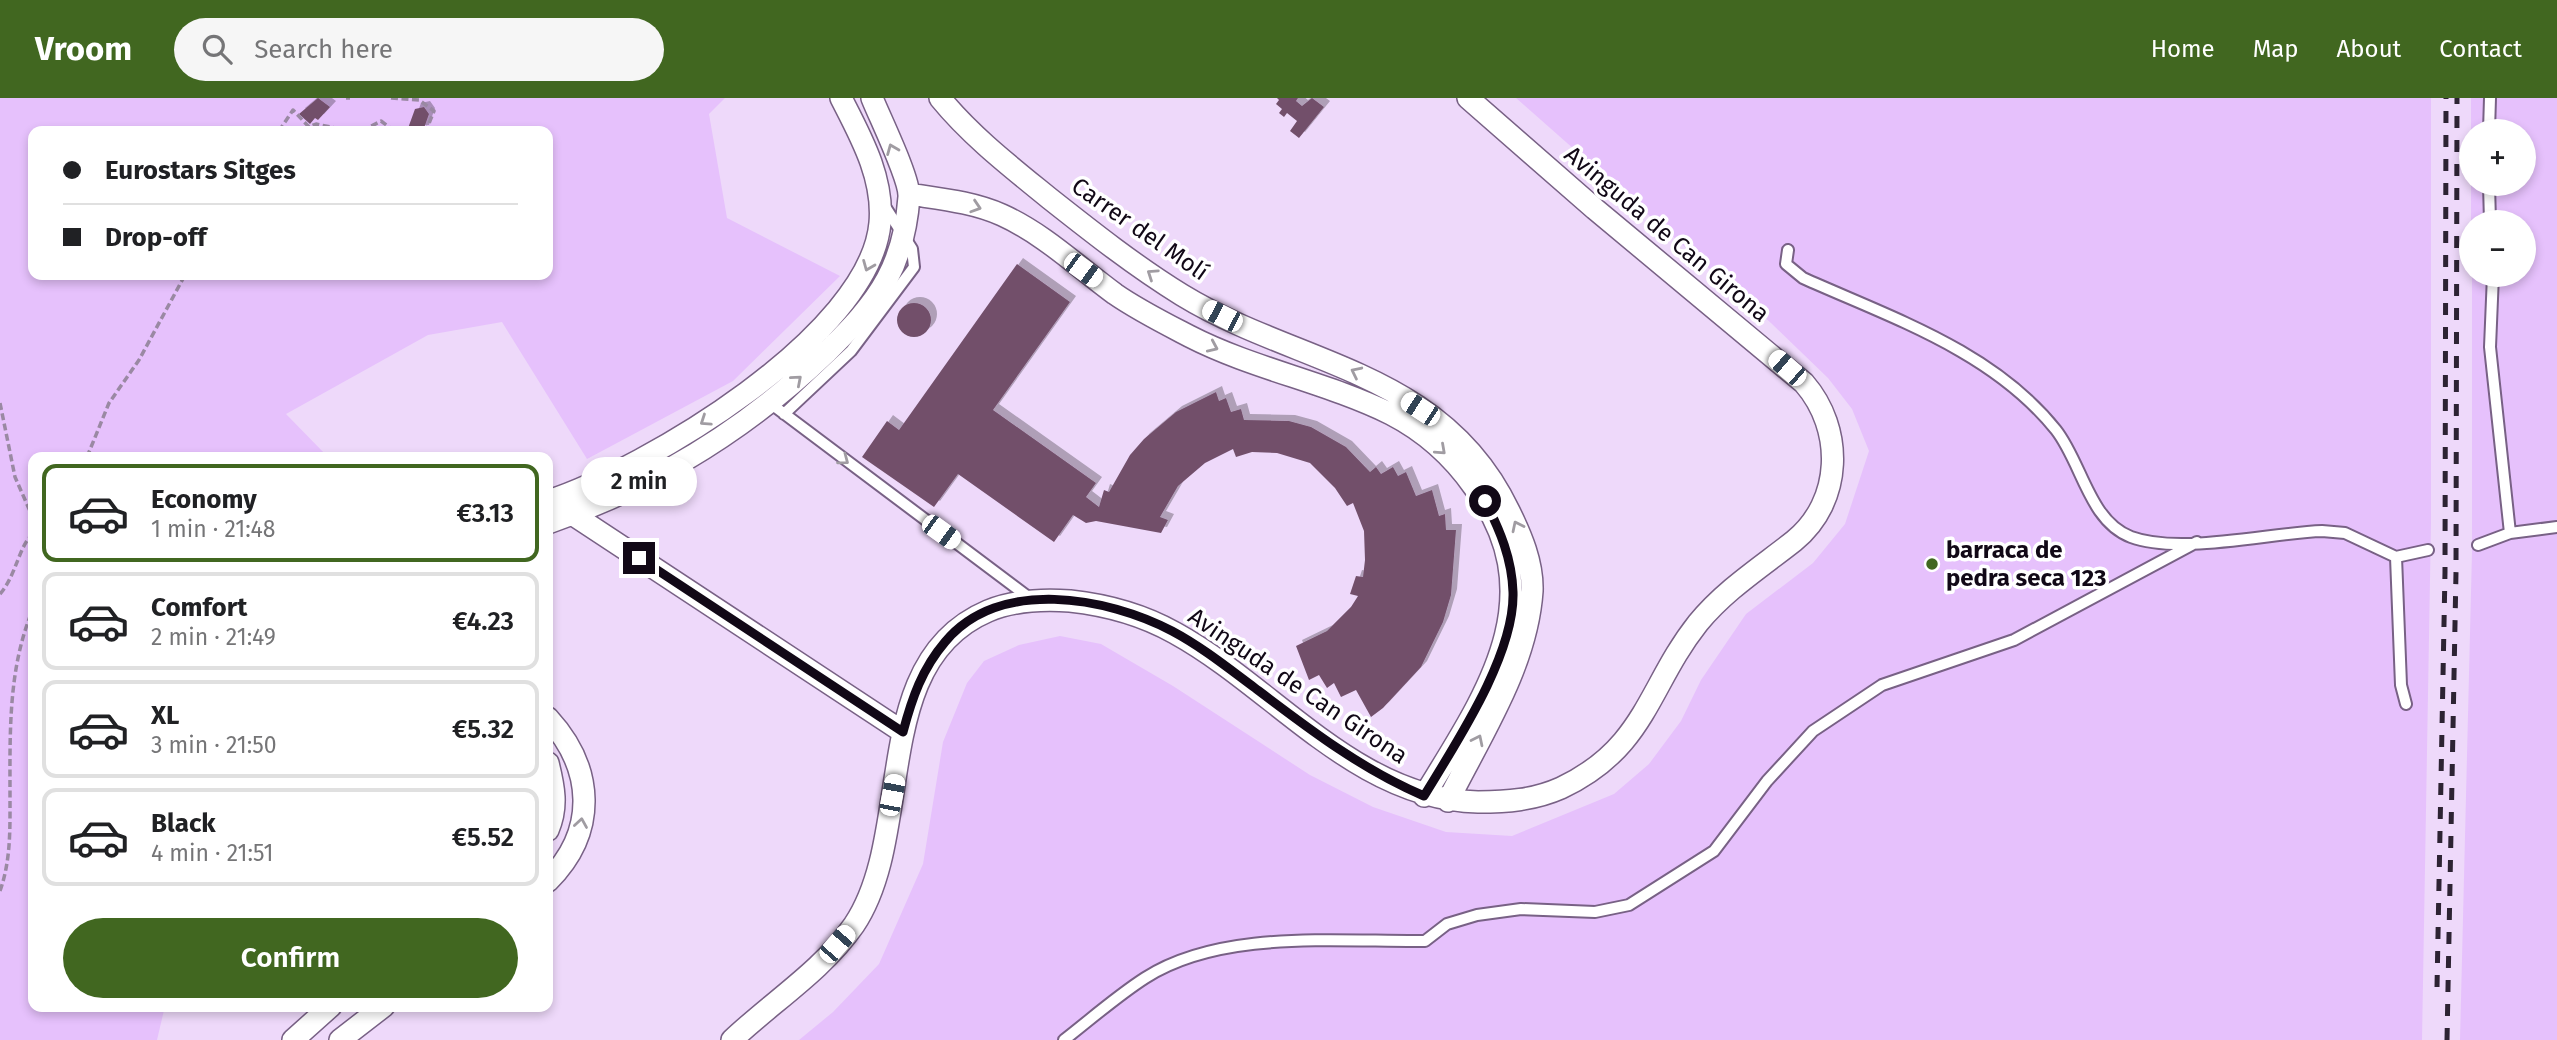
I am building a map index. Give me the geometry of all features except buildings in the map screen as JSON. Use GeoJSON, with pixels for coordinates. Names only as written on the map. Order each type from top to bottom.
{"type":"FeatureCollection","features":[{"type":"Feature","properties":{"kind":"street"},"geometry":{"type":"LineString","coordinates":[[561,504],[706,421],[771,373],[816,333],[862,280],[876,246],[881,200],[873,164],[841,98]]}},
{"type":"Feature","properties":{"kind":"street"},"geometry":{"type":"LineString","coordinates":[[561,504],[610,500],[777,409],[861,317],[886,281],[902,237],[909,194],[872,98]]}},
{"type":"Feature","properties":{"kind":"street","name":"Carrer del Molí"},"geometry":{"type":"LineString","coordinates":[[940,98],[956,118],[1007,164],[1085,227],[1182,295],[1242,326],[1331,359],[1384,386],[1438,421],[1470,450],[1501,494],[1524,541],[1532,588],[1520,654],[1448,801]]}},
{"type":"Feature","properties":{"kind":"street","name":"Avinguda de Can Girona"},"geometry":{"type":"LineString","coordinates":[[732,1040],[819,965],[855,924],[877,875],[903,732],[919,680],[946,640],[984,613],[1032,600],[1106,607],[1136,615],[1172,631],[1204,650],[1365,768],[1424,796],[1448,801],[1500,802],[1541,794],[1586,773],[1618,749],[1644,715],[1686,640],[1708,611],[1810,523],[1830,483],[1833,450],[1823,408],[1804,383],[1564,183],[1468,98]]}},
{"type":"Feature","properties":{"kind":"street"},"geometry":{"type":"LineString","coordinates":[[909,194],[971,204],[1027,228],[1117,295],[1203,343],[1391,414],[1443,450],[1466,476],[1485,501],[1507,553],[1513,592],[1511,621],[1500,657],[1424,796]]}},
{"type":"Feature","properties":{"kind":"street"},"geometry":{"type":"LineString","coordinates":[[561,504],[903,732]]}},
{"type":"Feature","properties":{"kind":"street"},"geometry":{"type":"LineString","coordinates":[[553,725],[576,755],[583,780],[584,805],[577,842],[568,860],[553,876]]}},
{"type":"Feature","properties":{"kind":"street"},"geometry":{"type":"LineString","coordinates":[[553,781],[553,818]]}},
{"type":"Feature","properties":{"kind":"street"},"geometry":{"type":"LineString","coordinates":[[293,1040],[324,1012]]}},
{"type":"Feature","properties":{"kind":"street"},"geometry":{"type":"LineString","coordinates":[[340,1040],[376,1012]]}},
{"type":"Feature","properties":{"kind":"lane"},"geometry":{"type":"LineString","coordinates":[[2489,119],[2490,98]]}},
{"type":"Feature","properties":{"kind":"lane"},"geometry":{"type":"LineString","coordinates":[[881,200],[915,259],[904,281],[851,351],[777,409],[1032,600]]}},
{"type":"Feature","properties":{"kind":"lane"},"geometry":{"type":"LineString","coordinates":[[1788,250],[1786,264],[1803,278],[1955,346],[2019,392],[2057,431],[2101,514],[2129,536],[2157,543],[2197,542],[2322,531],[2345,533],[2396,556],[2428,550]]}},
{"type":"Feature","properties":{"kind":"lane"},"geometry":{"type":"LineString","coordinates":[[2492,287],[2490,347],[2510,533]]}},
{"type":"Feature","properties":{"kind":"lane"},"geometry":{"type":"LineString","coordinates":[[2478,545],[2510,533],[2557,527]]}},
{"type":"Feature","properties":{"kind":"lane"},"geometry":{"type":"LineString","coordinates":[[1064,1040],[1146,977],[1185,958],[1247,944],[1424,941],[1447,924],[1478,915],[1521,909],[1595,912],[1629,905],[1714,851],[1767,781],[1813,731],[1882,685],[2014,640],[2197,542]]}},
{"type":"Feature","properties":{"kind":"lane"},"geometry":{"type":"LineString","coordinates":[[2396,556],[2401,685],[2406,704]]}},
{"type":"Feature","properties":{"kind":"path"},"geometry":{"type":"LineString","coordinates":[[391,98],[419,100],[434,111],[428,126]]}},
{"type":"Feature","properties":{"kind":"path"},"geometry":{"type":"LineString","coordinates":[[282,126],[293,110],[308,126]]}},
{"type":"Feature","properties":{"kind":"path"},"geometry":{"type":"LineString","coordinates":[[372,126],[381,121],[388,126]]}},
{"type":"Feature","properties":{"kind":"path"},"geometry":{"type":"LineString","coordinates":[[89,452],[109,403],[139,360],[182,280]]}},
{"type":"Feature","properties":{"kind":"path"},"geometry":{"type":"LineString","coordinates":[[0,403],[15,477],[28,507]]}},
{"type":"Feature","properties":{"kind":"path"},"geometry":{"type":"LineString","coordinates":[[0,594],[18,566],[24,541],[28,538]]}},
{"type":"Feature","properties":{"kind":"path"},"geometry":{"type":"LineString","coordinates":[[0,891],[10,845],[10,723],[17,659],[28,625]]}},
{"type":"Feature","properties":{"kind":"shaded area"},"geometry":{"type":"Polygon","coordinates":[[[0,98],[725,98],[709,114],[727,218],[840,276],[733,381],[587,459],[502,322],[428,335],[286,414],[323,452],[28,452],[28,1012],[164,1012],[157,1040],[0,1040],[0,98]]]}},
{"type":"Feature","properties":{"kind":"shaded area"},"geometry":{"type":"Polygon","coordinates":[[[1516,98],[2431,98],[2431,522],[2422,1040],[799,1040],[833,1012],[879,964],[923,864],[943,742],[967,683],[984,661],[1019,645],[1060,636],[1101,644],[1173,686],[1310,775],[1373,807],[1446,832],[1512,836],[1614,794],[1649,764],[1681,721],[1701,680],[1746,614],[1813,563],[1845,524],[1869,451],[1852,409],[1828,378],[1771,323],[1516,98]]]}},
{"type":"Feature","properties":{"kind":"shaded area"},"geometry":{"type":"Polygon","coordinates":[[[2471,98],[2557,98],[2557,1040],[2460,1040],[2472,552],[2472,287],[2536,287],[2536,210],[2471,210],[2471,196],[2536,196],[2536,119],[2471,119],[2471,98]]]}},
{"type":"Feature","properties":{"kind":"railway"},"geometry":{"type":"LineString","coordinates":[[2437,987],[2445,572],[2446,98]]}},
{"type":"Feature","properties":{"kind":"railway"},"geometry":{"type":"LineString","coordinates":[[2447,1040],[2456,572],[2457,98]]}},
{"type":"Feature","properties":{"kind":"place","name":"barraca de pedra seca 123"},"geometry":{"type":"Point","coordinates":[1932,564]}},
{"type":"Feature","properties":{"kind":"route"},"geometry":{"type":"LineString","coordinates":[[639,558],[903,732],[919,680],[946,640],[963,625],[999,607],[1032,600],[1085,603],[1136,615],[1172,631],[1204,650],[1365,768],[1424,796],[1500,657],[1511,621],[1513,592],[1507,553],[1485,501]]}}]}
